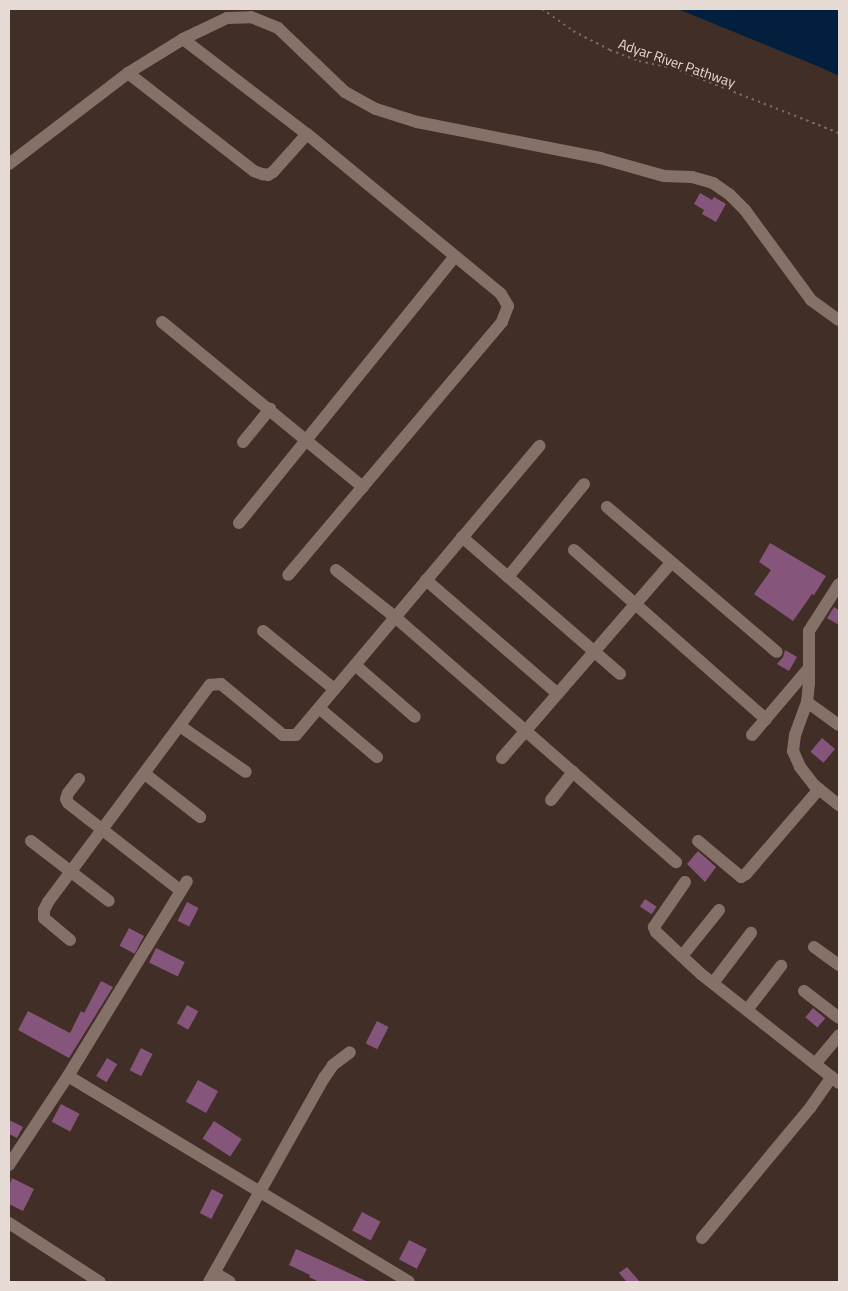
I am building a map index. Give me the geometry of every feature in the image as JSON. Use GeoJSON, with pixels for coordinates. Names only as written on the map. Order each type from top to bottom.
{"type":"FeatureCollection","features":[{"type":"Feature","properties":{"kind":"street"},"geometry":{"type":"LineString","coordinates":[[9,164],[128,73],[183,39],[226,18],[251,17],[278,28],[345,92],[376,109],[417,122],[600,158],[656,175],[692,177],[712,182],[729,194],[745,210],[811,300],[839,320]]}},
{"type":"Feature","properties":{"kind":"street"},"geometry":{"type":"LineString","coordinates":[[183,39],[307,134],[501,294],[508,306],[502,322],[288,575]]}},
{"type":"Feature","properties":{"kind":"street"},"geometry":{"type":"LineString","coordinates":[[128,73],[254,171],[262,174],[268,175],[273,172],[307,134]]}},
{"type":"Feature","properties":{"kind":"street"},"geometry":{"type":"LineString","coordinates":[[239,523],[455,256]]}},
{"type":"Feature","properties":{"kind":"street"},"geometry":{"type":"LineString","coordinates":[[162,322],[307,439],[363,487]]}},
{"type":"Feature","properties":{"kind":"street"},"geometry":{"type":"LineString","coordinates":[[243,442],[270,409]]}},
{"type":"Feature","properties":{"kind":"street"},"geometry":{"type":"LineString","coordinates":[[70,940],[44,918],[44,910],[48,902],[145,774],[210,684],[216,683],[226,688],[283,735],[296,736],[539,446]]}},
{"type":"Feature","properties":{"kind":"street"},"geometry":{"type":"LineString","coordinates":[[508,577],[584,484]]}},
{"type":"Feature","properties":{"kind":"street"},"geometry":{"type":"LineString","coordinates":[[607,507],[777,652]]}},
{"type":"Feature","properties":{"kind":"street"},"geometry":{"type":"LineString","coordinates":[[462,537],[620,674]]}},
{"type":"Feature","properties":{"kind":"street"},"geometry":{"type":"LineString","coordinates":[[574,550],[634,605],[766,719]]}},
{"type":"Feature","properties":{"kind":"street"},"geometry":{"type":"LineString","coordinates":[[502,758],[671,563]]}},
{"type":"Feature","properties":{"kind":"street"},"geometry":{"type":"LineString","coordinates":[[336,570],[395,617],[676,862]]}},
{"type":"Feature","properties":{"kind":"street"},"geometry":{"type":"LineString","coordinates":[[426,580],[558,694]]}},
{"type":"Feature","properties":{"kind":"street"},"geometry":{"type":"LineString","coordinates":[[839,584],[809,631],[807,702],[795,735],[793,752],[800,767],[819,790],[839,805]]}},
{"type":"Feature","properties":{"kind":"street"},"geometry":{"type":"LineString","coordinates":[[263,631],[334,689]]}},
{"type":"Feature","properties":{"kind":"street"},"geometry":{"type":"LineString","coordinates":[[355,665],[415,717]]}},
{"type":"Feature","properties":{"kind":"street"},"geometry":{"type":"LineString","coordinates":[[752,735],[809,668]]}},
{"type":"Feature","properties":{"kind":"street"},"geometry":{"type":"LineString","coordinates":[[807,702],[839,725]]}},
{"type":"Feature","properties":{"kind":"street"},"geometry":{"type":"LineString","coordinates":[[319,708],[377,757]]}},
{"type":"Feature","properties":{"kind":"street"},"geometry":{"type":"LineString","coordinates":[[180,726],[246,772]]}},
{"type":"Feature","properties":{"kind":"street"},"geometry":{"type":"LineString","coordinates":[[550,800],[573,772]]}},
{"type":"Feature","properties":{"kind":"street"},"geometry":{"type":"LineString","coordinates":[[145,774],[200,817]]}},
{"type":"Feature","properties":{"kind":"street"},"geometry":{"type":"LineString","coordinates":[[9,1165],[68,1076],[184,886],[102,830],[66,799],[79,779]]}},
{"type":"Feature","properties":{"kind":"street"},"geometry":{"type":"LineString","coordinates":[[698,841],[741,877],[746,874],[819,790]]}},
{"type":"Feature","properties":{"kind":"street"},"geometry":{"type":"LineString","coordinates":[[31,841],[110,901]]}},
{"type":"Feature","properties":{"kind":"street"},"geometry":{"type":"LineString","coordinates":[[685,882],[654,927],[656,932],[713,983],[836,1080],[818,1098],[702,1238]]}},
{"type":"Feature","properties":{"kind":"street"},"geometry":{"type":"LineString","coordinates":[[682,956],[719,910]]}},
{"type":"Feature","properties":{"kind":"street"},"geometry":{"type":"LineString","coordinates":[[713,983],[751,934]]}},
{"type":"Feature","properties":{"kind":"street"},"geometry":{"type":"LineString","coordinates":[[814,947],[839,965]]}},
{"type":"Feature","properties":{"kind":"street"},"geometry":{"type":"LineString","coordinates":[[747,1010],[780,966]]}},
{"type":"Feature","properties":{"kind":"street"},"geometry":{"type":"LineString","coordinates":[[804,991],[839,1018]]}},
{"type":"Feature","properties":{"kind":"street"},"geometry":{"type":"LineString","coordinates":[[815,1064],[839,1035]]}},
{"type":"Feature","properties":{"kind":"street"},"geometry":{"type":"LineString","coordinates":[[230,1282],[212,1278],[324,1078],[333,1065],[350,1052]]}},
{"type":"Feature","properties":{"kind":"street"},"geometry":{"type":"LineString","coordinates":[[68,1076],[409,1282]]}},
{"type":"Feature","properties":{"kind":"street"},"geometry":{"type":"LineString","coordinates":[[9,1223],[100,1282]]}},
{"type":"Feature","properties":{"kind":"path","name":"Adyar River Pathway"},"geometry":{"type":"LineString","coordinates":[[542,9],[573,31],[610,50],[639,61],[673,68],[839,133]]}},
{"type":"Feature","properties":{"kind":"water"},"geometry":{"type":"Polygon","coordinates":[[[678,9],[839,9],[839,76],[822,68],[678,9]]]}},
{"type":"Feature","properties":{"kind":"building"},"geometry":{"type":"Polygon","coordinates":[[[700,193],[712,200],[714,197],[726,204],[716,222],[702,214],[704,210],[694,204],[700,193]]]}},
{"type":"Feature","properties":{"kind":"building"},"geometry":{"type":"Polygon","coordinates":[[[770,543],[826,576],[814,595],[812,594],[793,621],[754,594],[771,570],[759,562],[770,543]]]}},
{"type":"Feature","properties":{"kind":"building"},"geometry":{"type":"Polygon","coordinates":[[[834,607],[839,610],[839,625],[827,618],[834,607]]]}},
{"type":"Feature","properties":{"kind":"building"},"geometry":{"type":"Polygon","coordinates":[[[785,650],[797,657],[789,671],[777,664],[783,657],[785,650]]]}},
{"type":"Feature","properties":{"kind":"building"},"geometry":{"type":"Polygon","coordinates":[[[822,738],[835,749],[823,763],[810,752],[822,738]]]}},
{"type":"Feature","properties":{"kind":"building"},"geometry":{"type":"Polygon","coordinates":[[[698,851],[716,867],[705,882],[687,864],[698,851]]]}},
{"type":"Feature","properties":{"kind":"building"},"geometry":{"type":"Polygon","coordinates":[[[645,899],[657,907],[652,914],[640,906],[645,899]]]}},
{"type":"Feature","properties":{"kind":"building"},"geometry":{"type":"Polygon","coordinates":[[[187,902],[199,908],[189,927],[177,921],[187,902]]]}},
{"type":"Feature","properties":{"kind":"building"},"geometry":{"type":"Polygon","coordinates":[[[129,928],[144,936],[135,954],[120,946],[129,928]]]}},
{"type":"Feature","properties":{"kind":"building"},"geometry":{"type":"Polygon","coordinates":[[[156,948],[185,962],[178,976],[149,962],[156,948]]]}},
{"type":"Feature","properties":{"kind":"building"},"geometry":{"type":"Polygon","coordinates":[[[101,981],[113,987],[69,1058],[18,1030],[28,1011],[70,1033],[81,1011],[84,1013],[101,981]]]}},
{"type":"Feature","properties":{"kind":"building"},"geometry":{"type":"Polygon","coordinates":[[[187,1005],[198,1011],[188,1030],[177,1023],[187,1005]]]}},
{"type":"Feature","properties":{"kind":"building"},"geometry":{"type":"Polygon","coordinates":[[[813,1008],[825,1018],[818,1027],[805,1017],[813,1008]]]}},
{"type":"Feature","properties":{"kind":"building"},"geometry":{"type":"Polygon","coordinates":[[[377,1021],[389,1027],[377,1049],[366,1043],[377,1021]]]}},
{"type":"Feature","properties":{"kind":"building"},"geometry":{"type":"Polygon","coordinates":[[[141,1048],[153,1054],[141,1076],[130,1070],[141,1048]]]}},
{"type":"Feature","properties":{"kind":"building"},"geometry":{"type":"Polygon","coordinates":[[[107,1058],[117,1064],[106,1082],[96,1076],[107,1058]]]}},
{"type":"Feature","properties":{"kind":"building"},"geometry":{"type":"Polygon","coordinates":[[[198,1080],[218,1091],[206,1113],[186,1102],[198,1080]]]}},
{"type":"Feature","properties":{"kind":"building"},"geometry":{"type":"Polygon","coordinates":[[[61,1104],[80,1114],[70,1132],[52,1122],[61,1104]]]}},
{"type":"Feature","properties":{"kind":"building"},"geometry":{"type":"Polygon","coordinates":[[[9,1120],[23,1127],[17,1138],[9,1134],[9,1120]]]}},
{"type":"Feature","properties":{"kind":"building"},"geometry":{"type":"Polygon","coordinates":[[[214,1121],[242,1139],[230,1157],[203,1139],[214,1121]]]}},
{"type":"Feature","properties":{"kind":"building"},"geometry":{"type":"Polygon","coordinates":[[[12,1178],[34,1189],[23,1211],[9,1204],[9,1186],[12,1178]]]}},
{"type":"Feature","properties":{"kind":"building"},"geometry":{"type":"Polygon","coordinates":[[[212,1189],[224,1195],[211,1219],[200,1213],[212,1189]]]}},
{"type":"Feature","properties":{"kind":"building"},"geometry":{"type":"Polygon","coordinates":[[[362,1212],[381,1222],[371,1240],[352,1231],[362,1212]]]}},
{"type":"Feature","properties":{"kind":"building"},"geometry":{"type":"Polygon","coordinates":[[[409,1240],[427,1249],[417,1269],[399,1260],[409,1240]]]}},
{"type":"Feature","properties":{"kind":"building"},"geometry":{"type":"Polygon","coordinates":[[[296,1249],[368,1282],[319,1282],[309,1277],[310,1275],[289,1265],[296,1249]]]}},
{"type":"Feature","properties":{"kind":"building"},"geometry":{"type":"Polygon","coordinates":[[[627,1267],[640,1282],[627,1282],[619,1273],[627,1267]]]}}]}
